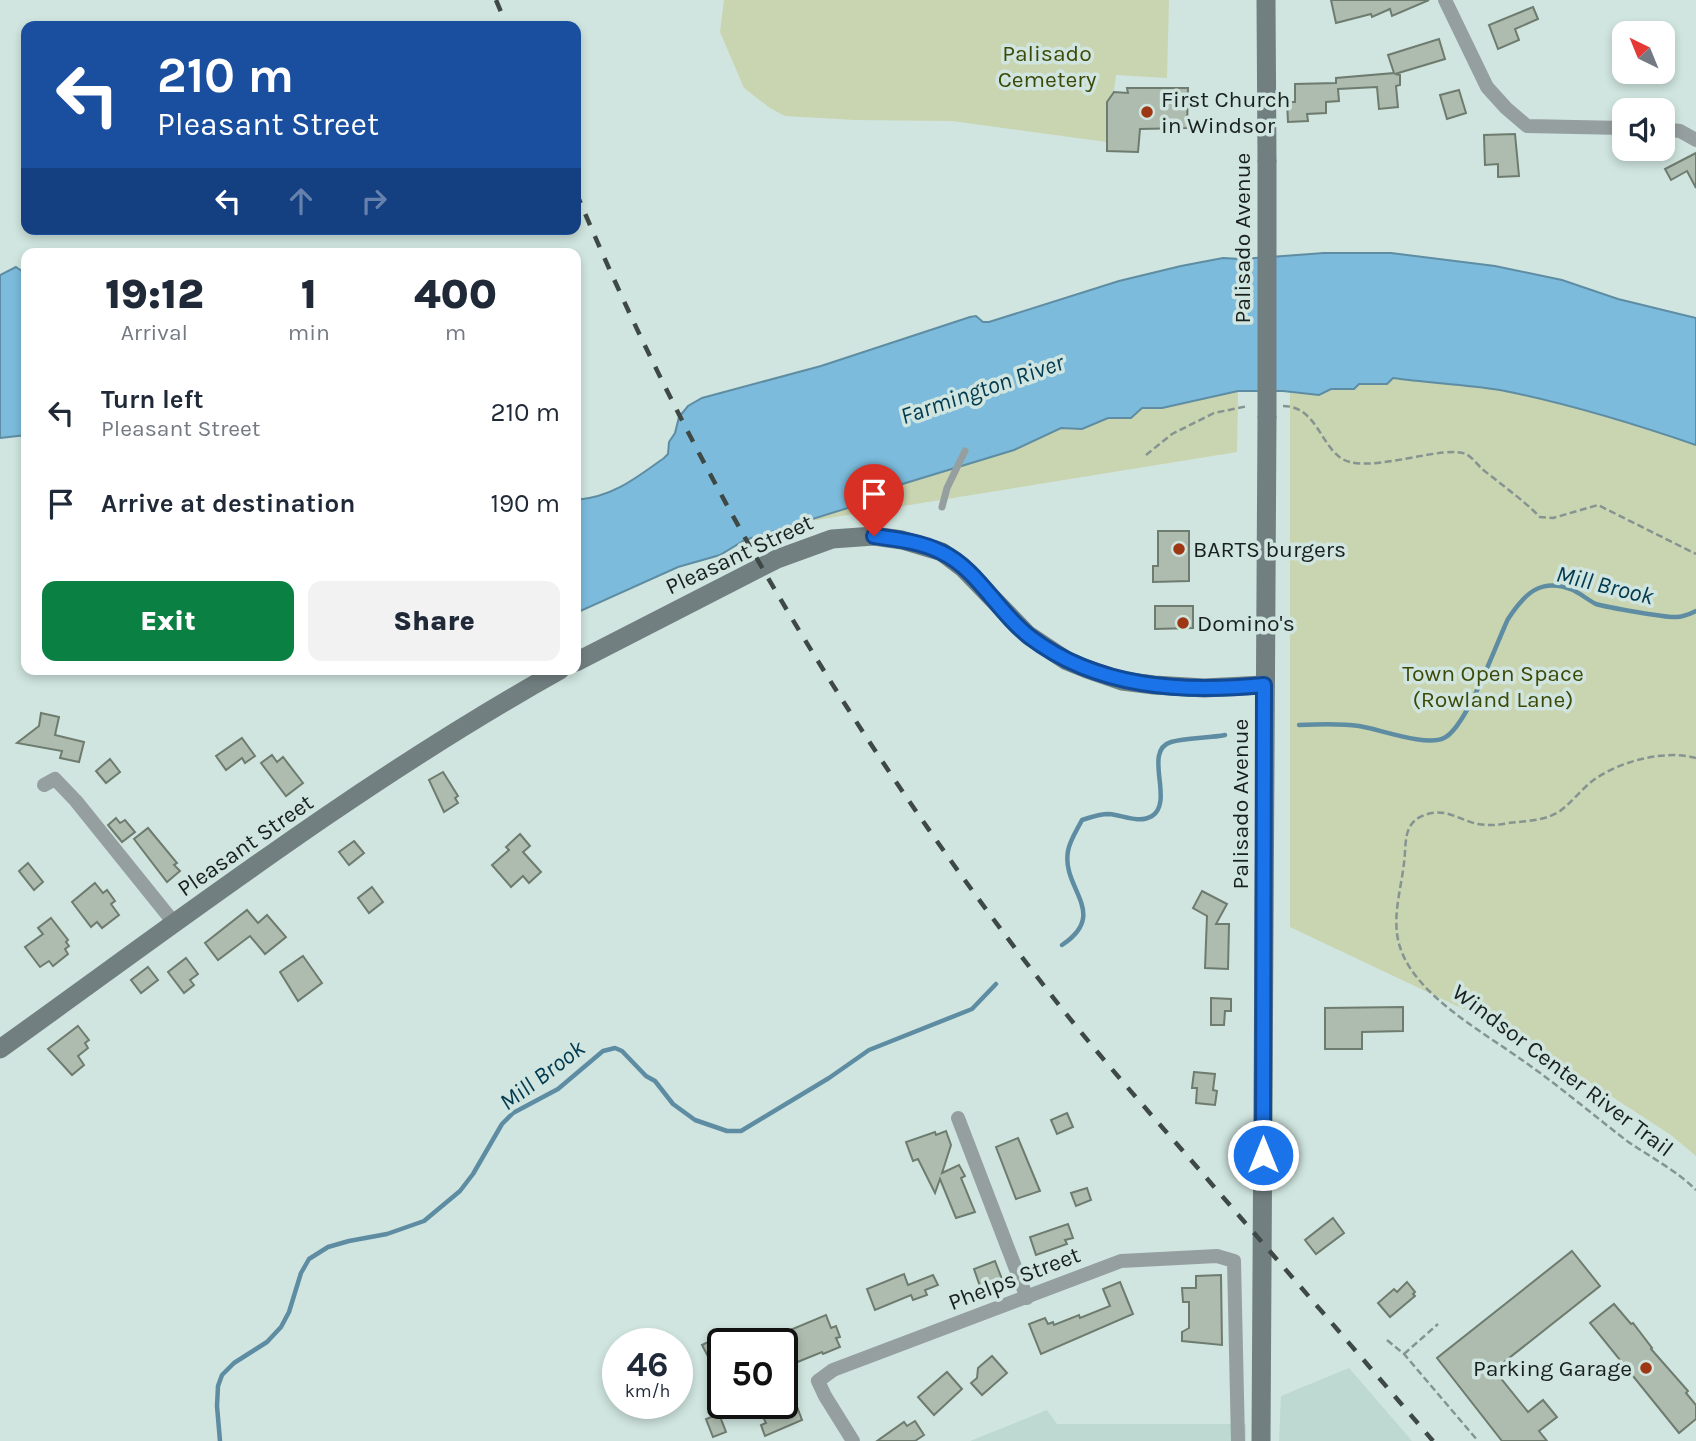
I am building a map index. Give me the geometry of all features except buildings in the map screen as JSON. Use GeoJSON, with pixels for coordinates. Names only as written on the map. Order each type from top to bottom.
{"type":"FeatureCollection","features":[{"type":"Feature","properties":{"kind":"main road","name":"Palisado Avenue"},"geometry":{"type":"LineString","coordinates":[[1261,1441],[1267,410],[1266,0]]}},
{"type":"Feature","properties":{"kind":"main road","name":"Pleasant Street"},"geometry":{"type":"LineString","coordinates":[[581,659],[777,559],[832,539],[874,536],[902,540],[942,552],[963,568],[1028,635],[1067,662],[1122,681],[1154,685],[1204,688],[1264,685]]}},
{"type":"Feature","properties":{"kind":"main road","name":"Pleasant Street"},"geometry":{"type":"LineString","coordinates":[[0,1049],[457,729],[551,675]]}},
{"type":"Feature","properties":{"kind":"street"},"geometry":{"type":"LineString","coordinates":[[1445,0],[1487,86],[1506,108],[1527,126],[1612,128]]}},
{"type":"Feature","properties":{"kind":"street"},"geometry":{"type":"LineString","coordinates":[[1675,130],[1696,140]]}},
{"type":"Feature","properties":{"kind":"street"},"geometry":{"type":"LineString","coordinates":[[44,785],[55,779],[76,800],[175,924]]}},
{"type":"Feature","properties":{"kind":"street"},"geometry":{"type":"LineString","coordinates":[[958,1118],[1027,1298]]}},
{"type":"Feature","properties":{"kind":"street","name":"Phelps Street"},"geometry":{"type":"LineString","coordinates":[[853,1441],[818,1381],[833,1370],[1121,1261],[1217,1256],[1234,1261],[1238,1441]]}},
{"type":"Feature","properties":{"kind":"lane"},"geometry":{"type":"LineString","coordinates":[[942,507],[947,488],[965,451]]}},
{"type":"Feature","properties":{"kind":"path"},"geometry":{"type":"LineString","coordinates":[[1146,455],[1172,433],[1214,413],[1246,406],[1267,410],[1289,406],[1305,414],[1342,459],[1350,463],[1379,463],[1449,453],[1466,454],[1525,501],[1540,517],[1553,518],[1598,505],[1696,554]]}},
{"type":"Feature","properties":{"kind":"path","name":"Windsor Center River Trail"},"geometry":{"type":"LineString","coordinates":[[1696,758],[1678,754],[1619,766],[1590,783],[1560,810],[1537,820],[1490,826],[1475,824],[1448,814],[1432,813],[1423,817],[1416,821],[1405,836],[1405,860],[1396,921],[1401,950],[1413,972],[1465,1021],[1542,1074],[1696,1190]]}},
{"type":"Feature","properties":{"kind":"path"},"geometry":{"type":"LineString","coordinates":[[1404,1354],[1438,1324]]}},
{"type":"Feature","properties":{"kind":"path"},"geometry":{"type":"LineString","coordinates":[[1387,1340],[1404,1354],[1478,1441]]}},
{"type":"Feature","properties":{"kind":"shaded area"},"geometry":{"type":"Polygon","coordinates":[[[1349,1368],[1412,1441],[1279,1441],[1281,1396],[1349,1368]]]}},
{"type":"Feature","properties":{"kind":"shaded area"},"geometry":{"type":"Polygon","coordinates":[[[1047,1410],[1057,1424],[1246,1424],[1246,1441],[970,1441],[1047,1410]]]}},
{"type":"Feature","properties":{"kind":"green space","name":"Palisado Cemetery"},"geometry":{"type":"Polygon","coordinates":[[[724,0],[1169,0],[1167,78],[1116,75],[1107,142],[952,121],[785,116],[744,88],[720,32],[724,0]]]}},
{"type":"Feature","properties":{"kind":"green space","name":"Town Open Space (Rowland Lane)"},"geometry":{"type":"Polygon","coordinates":[[[1393,378],[1525,395],[1599,414],[1696,445],[1696,1156],[1671,1135],[1512,1032],[1290,927],[1290,393],[1319,395],[1331,389],[1356,387],[1359,384],[1387,384],[1393,378]]]}},
{"type":"Feature","properties":{"kind":"green space"},"geometry":{"type":"Polygon","coordinates":[[[1238,391],[1237,452],[798,523],[851,507],[886,489],[1014,450],[1061,428],[1082,429],[1108,418],[1131,418],[1142,408],[1162,408],[1238,391]]]}},
{"type":"Feature","properties":{"kind":"water","name":"Farmington River"},"geometry":{"type":"Polygon","coordinates":[[[1324,253],[1391,253],[1495,266],[1562,280],[1618,299],[1696,318],[1696,445],[1574,407],[1473,386],[1393,378],[1387,384],[1359,384],[1354,389],[1331,389],[1319,395],[1283,391],[1238,391],[1162,408],[1142,408],[1131,418],[1108,418],[1082,429],[1061,428],[1014,450],[886,489],[851,507],[745,540],[720,555],[678,567],[581,611],[581,499],[612,491],[664,458],[668,454],[669,442],[675,433],[679,417],[688,406],[702,398],[821,366],[970,317],[976,316],[983,322],[989,322],[1119,281],[1223,258],[1324,253]]]}},
{"type":"Feature","properties":{"kind":"water"},"geometry":{"type":"Polygon","coordinates":[[[16,267],[21,270],[21,436],[0,438],[0,275],[16,267]]]}},
{"type":"Feature","properties":{"kind":"waterway","name":"Mill Brook"},"geometry":{"type":"LineString","coordinates":[[1299,725],[1352,725],[1414,739],[1444,738],[1453,731],[1471,702],[1508,619],[1528,595],[1543,587],[1562,586],[1596,604],[1649,614],[1679,617],[1696,611]]}},
{"type":"Feature","properties":{"kind":"waterway","name":"Mill Brook"},"geometry":{"type":"LineString","coordinates":[[1062,945],[1076,933],[1082,922],[1083,911],[1068,865],[1069,847],[1082,820],[1105,814],[1136,819],[1152,816],[1161,799],[1158,765],[1163,747],[1171,742],[1225,735]]}},
{"type":"Feature","properties":{"kind":"waterway","name":"Mill Brook"},"geometry":{"type":"LineString","coordinates":[[220,1441],[217,1406],[218,1386],[222,1375],[234,1363],[267,1342],[281,1327],[309,1259],[328,1247],[387,1234],[424,1221],[460,1191],[502,1124],[513,1113],[558,1089],[603,1051],[615,1048],[622,1051],[646,1076],[655,1081],[673,1104],[695,1120],[727,1131],[741,1131],[829,1078],[869,1050],[972,1009],[996,984]]}},
{"type":"Feature","properties":{"kind":"railway"},"geometry":{"type":"LineString","coordinates":[[496,0],[505,21]]}},
{"type":"Feature","properties":{"kind":"railway"},"geometry":{"type":"LineString","coordinates":[[581,203],[673,402],[727,504],[784,605],[908,800],[975,894],[1083,1035],[1433,1441]]}},
{"type":"Feature","properties":{"kind":"place","name":"First Church in Windsor"},"geometry":{"type":"Point","coordinates":[1147,112]}},
{"type":"Feature","properties":{"kind":"place","name":"BARTS burgers"},"geometry":{"type":"Point","coordinates":[1179,549]}},
{"type":"Feature","properties":{"kind":"place","name":"Domino's"},"geometry":{"type":"Point","coordinates":[1183,623]}},
{"type":"Feature","properties":{"kind":"place","name":"Parking Garage"},"geometry":{"type":"Point","coordinates":[1646,1368]}},
{"type":"Feature","properties":{"kind":"route"},"geometry":{"type":"LineString","coordinates":[[874,536],[902,540],[942,552],[963,568],[1028,635],[1067,662],[1122,681],[1154,685],[1240,688],[1264,685],[1263,1155]]}}]}
